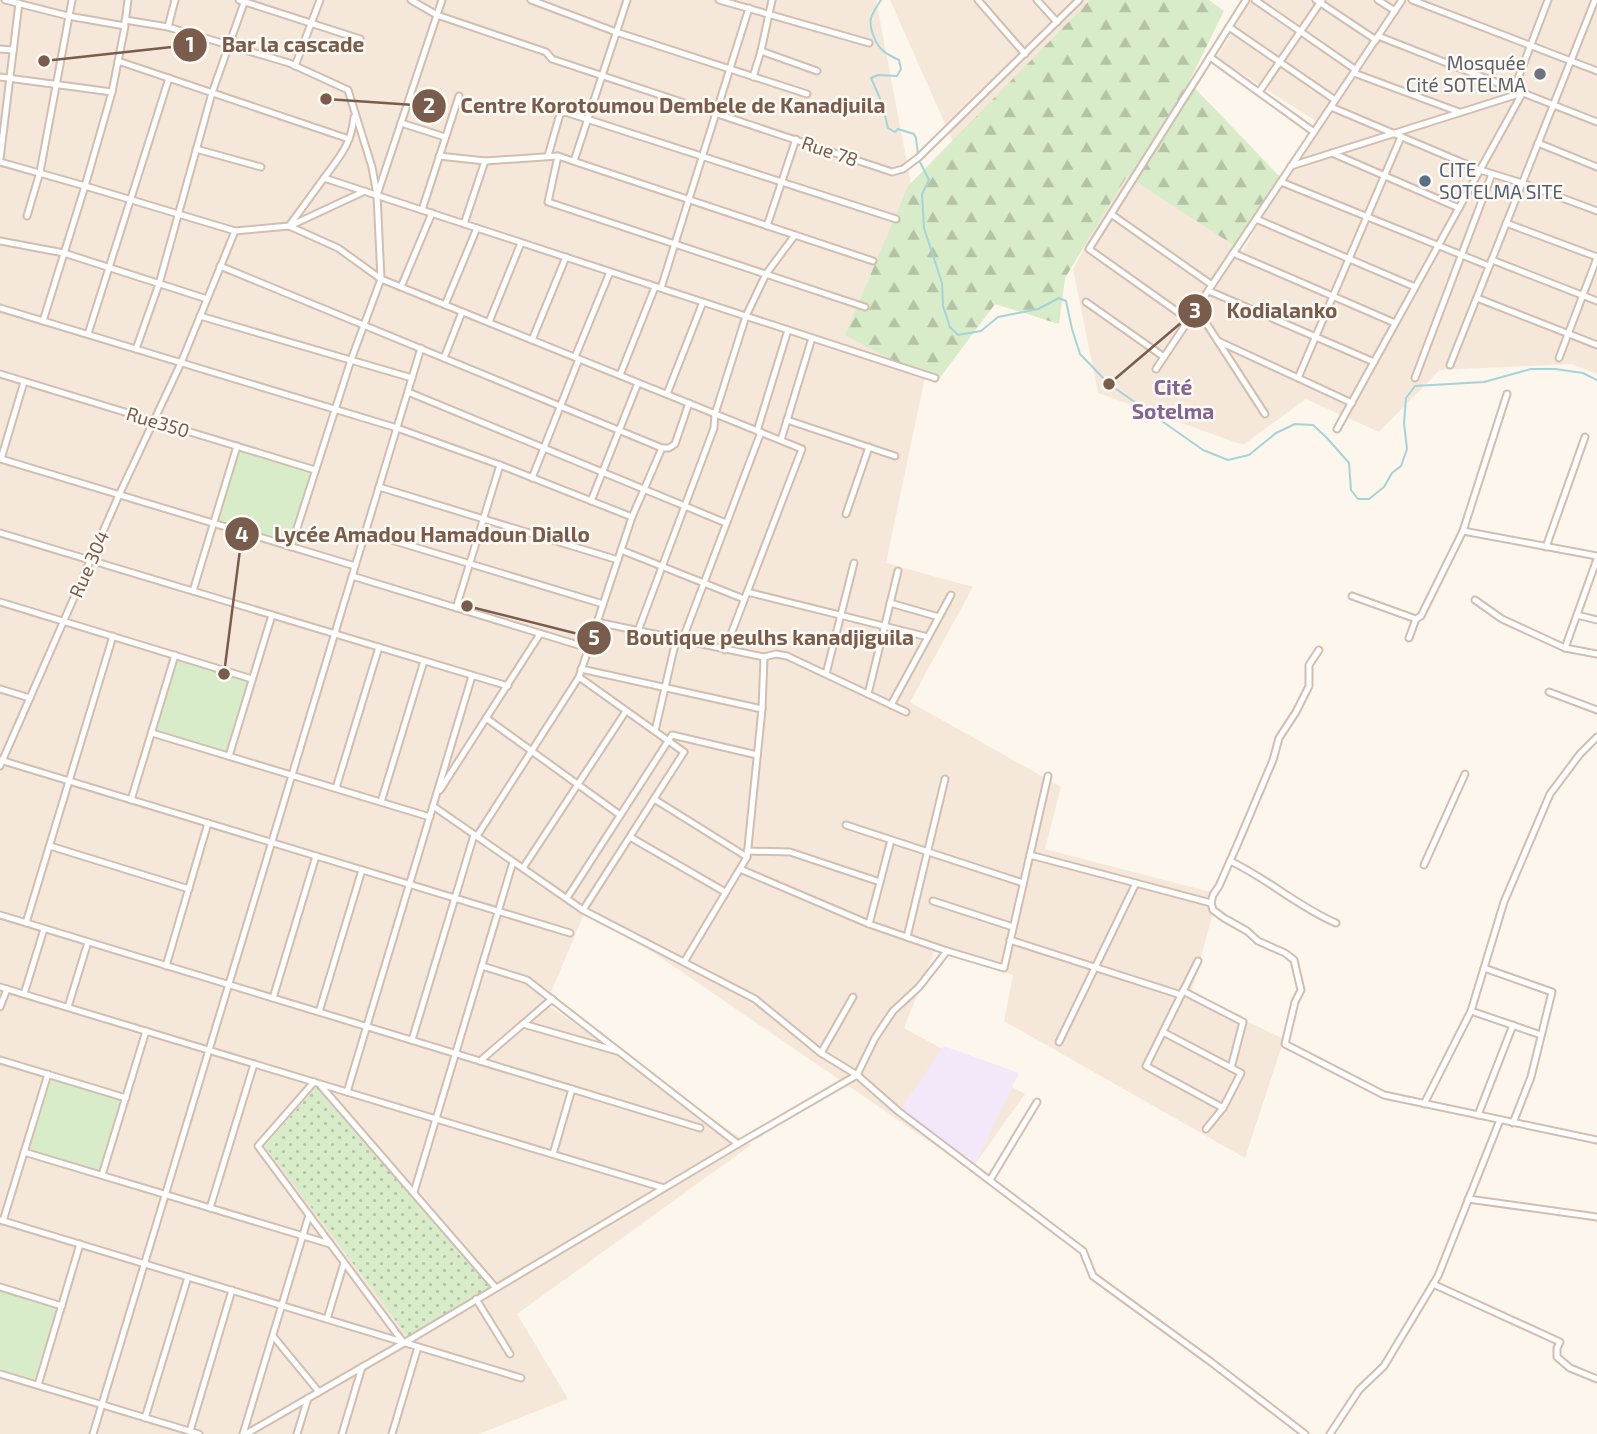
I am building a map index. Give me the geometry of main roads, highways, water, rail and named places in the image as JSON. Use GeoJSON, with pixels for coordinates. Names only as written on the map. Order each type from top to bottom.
{"type":"FeatureCollection","features":[{"type":"Feature","properties":{"kind":"waterway"},"geometry":{"type":"LineString","coordinates":[[881,0],[871,18],[872,31],[881,48],[899,60],[901,69],[897,76],[878,75],[871,78],[882,103],[888,128],[895,132],[898,129],[914,134],[918,155]]}},
{"type":"Feature","properties":{"kind":"waterway"},"geometry":{"type":"LineString","coordinates":[[919,160],[929,180],[922,194],[924,228],[942,283],[943,306],[950,327],[958,335],[981,331],[998,317],[1038,309],[1059,298],[1066,301],[1080,354],[1109,384],[1203,450],[1228,460],[1249,455],[1276,433],[1295,424],[1313,425],[1349,463],[1351,490],[1358,499],[1369,499],[1384,487],[1392,473],[1401,466],[1407,449],[1404,423],[1406,398],[1415,386],[1484,382],[1531,369],[1583,373],[1597,380]]}},
{"type":"Feature","properties":{"kind":"place","name":"Bar la cascade"},"geometry":{"type":"Point","coordinates":[44,61]}},
{"type":"Feature","properties":{"kind":"place","name":"Mosquée Cité SOTELMA"},"geometry":{"type":"Point","coordinates":[1540,74]}},
{"type":"Feature","properties":{"kind":"place","name":"Centre Korotoumou Dembele de Kanadjuila"},"geometry":{"type":"Point","coordinates":[326,99]}},
{"type":"Feature","properties":{"kind":"place","name":"CITE SOTELMA SITE"},"geometry":{"type":"Point","coordinates":[1425,181]}},
{"type":"Feature","properties":{"kind":"place","name":"Kodialanko"},"geometry":{"type":"Point","coordinates":[1109,384]}},
{"type":"Feature","properties":{"kind":"place","name":"Boutique peulhs kanadjiguila"},"geometry":{"type":"Point","coordinates":[467,606]}},
{"type":"Feature","properties":{"kind":"place","name":"Lycée Amadou Hamadoun Diallo"},"geometry":{"type":"Point","coordinates":[224,674]}},
{"type":"Feature","properties":{"kind":"district","name":"Cité Sotelma"},"geometry":{"type":"Point","coordinates":[1173,400]}}]}
